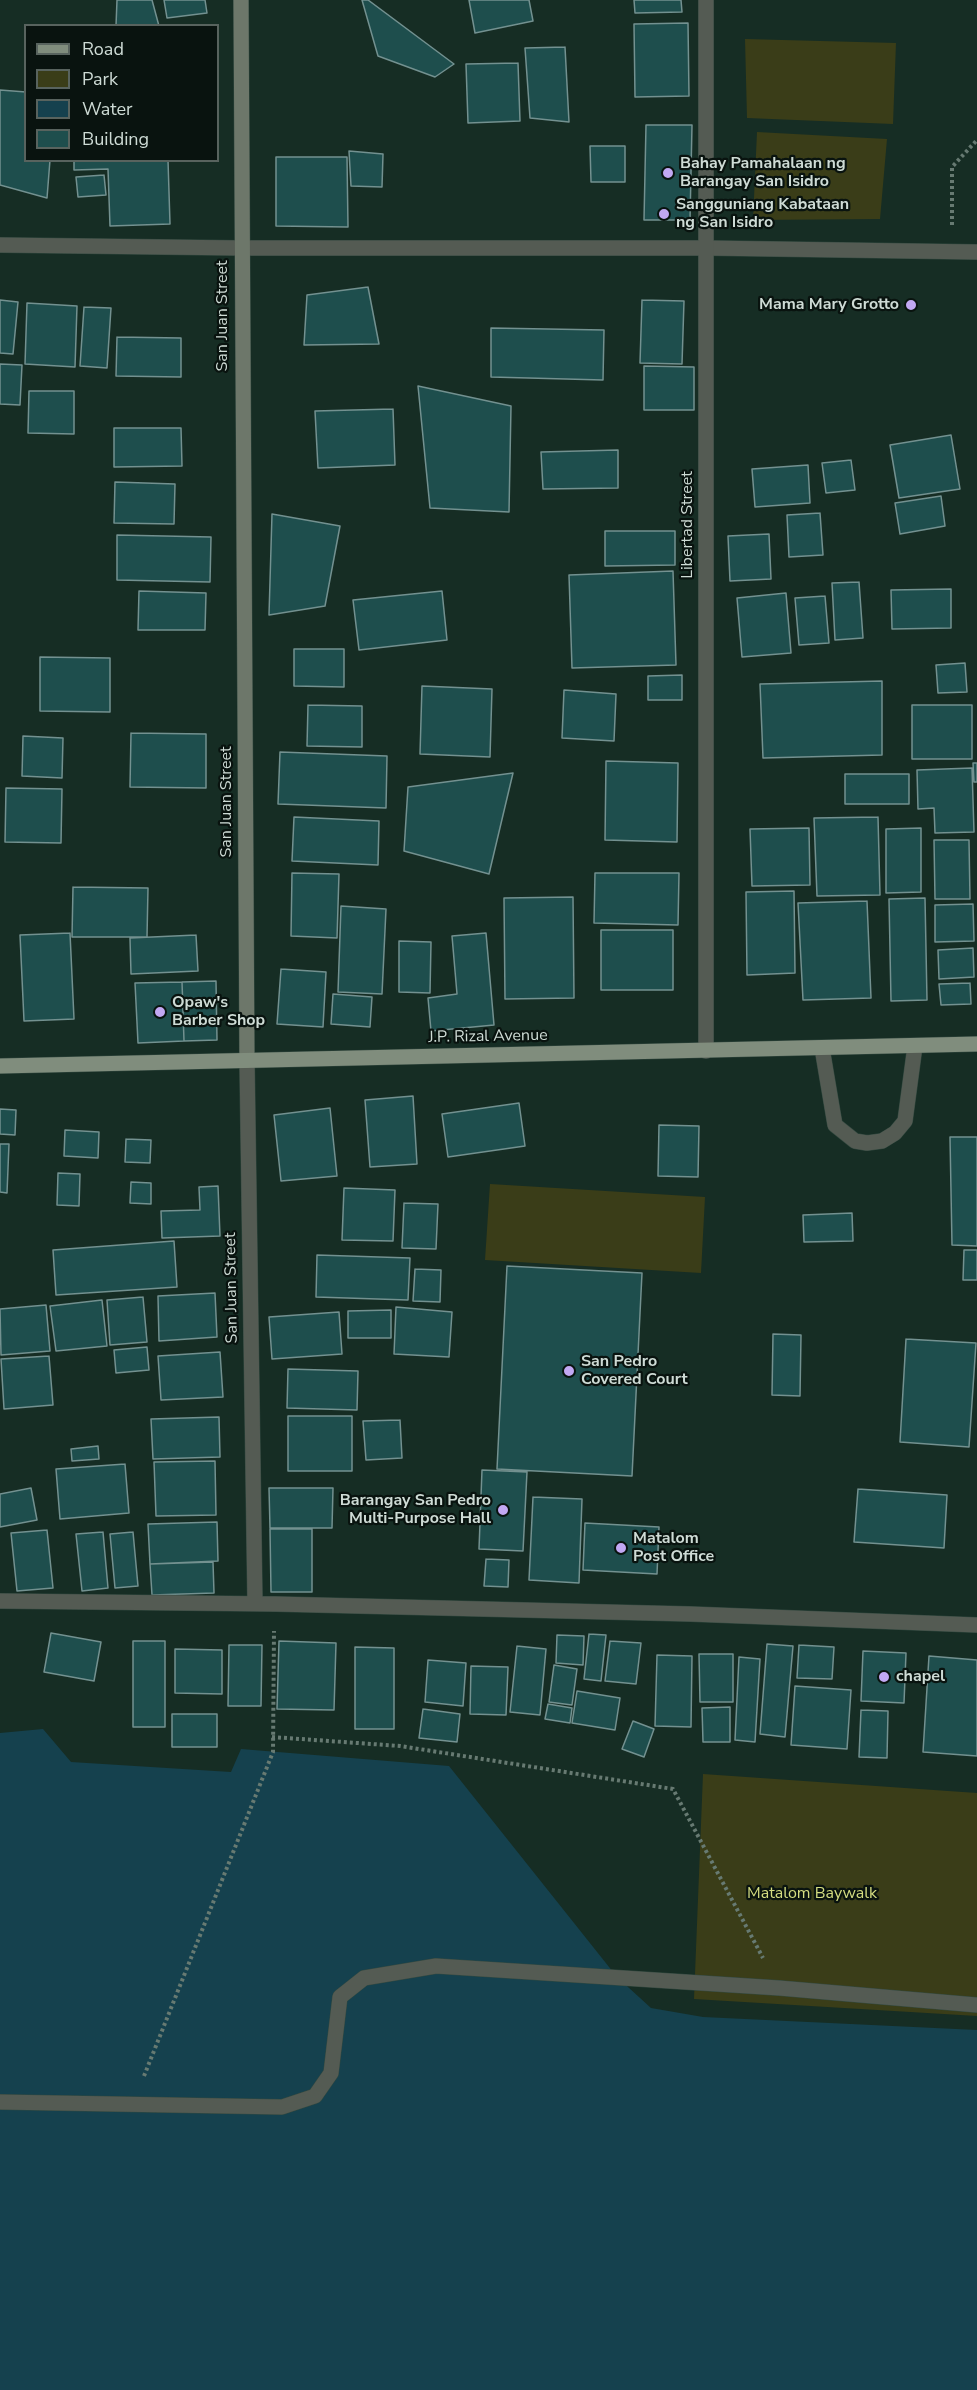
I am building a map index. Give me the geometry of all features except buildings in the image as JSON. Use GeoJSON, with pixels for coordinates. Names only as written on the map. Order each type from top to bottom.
{"type":"FeatureCollection","features":[{"type":"Feature","properties":{"kind":"main road","name":"J.P. Rizal Avenue"},"geometry":{"type":"LineString","coordinates":[[0,1066],[977,1044]]}},
{"type":"Feature","properties":{"kind":"street","name":"San Juan Street"},"geometry":{"type":"LineString","coordinates":[[241,0],[247,1060],[255,1604]]}},
{"type":"Feature","properties":{"kind":"street","name":"Libertad Street"},"geometry":{"type":"LineString","coordinates":[[706,0],[706,1051]]}},
{"type":"Feature","properties":{"kind":"street"},"geometry":{"type":"LineString","coordinates":[[0,245],[241,248],[706,248],[977,252]]}},
{"type":"Feature","properties":{"kind":"street"},"geometry":{"type":"LineString","coordinates":[[822,1048],[835,1125],[855,1141],[867,1143],[882,1141],[896,1133],[905,1121],[915,1046]]}},
{"type":"Feature","properties":{"kind":"street"},"geometry":{"type":"LineString","coordinates":[[0,1601],[275,1604],[690,1614],[977,1625]]}},
{"type":"Feature","properties":{"kind":"street"},"geometry":{"type":"LineString","coordinates":[[0,2102],[282,2107],[315,2096],[331,2073],[340,1997],[364,1978],[436,1966],[779,1988],[977,2005]]}},
{"type":"Feature","properties":{"kind":"path"},"geometry":{"type":"LineString","coordinates":[[953,253],[952,167],[977,140]]}},
{"type":"Feature","properties":{"kind":"path"},"geometry":{"type":"LineString","coordinates":[[133,2104],[273,1752],[275,1604]]}},
{"type":"Feature","properties":{"kind":"path"},"geometry":{"type":"LineString","coordinates":[[272,1737],[400,1746],[673,1789],[779,1988]]}},
{"type":"Feature","properties":{"kind":"green space"},"geometry":{"type":"Polygon","coordinates":[[[745,39],[896,43],[893,124],[747,118],[745,39]]]}},
{"type":"Feature","properties":{"kind":"green space"},"geometry":{"type":"Polygon","coordinates":[[[757,132],[887,139],[880,219],[753,220],[757,132]]]}},
{"type":"Feature","properties":{"kind":"green space"},"geometry":{"type":"Polygon","coordinates":[[[490,1184],[705,1197],[701,1273],[485,1260],[490,1184]]]}},
{"type":"Feature","properties":{"kind":"green space","name":"Matalom Baywalk"},"geometry":{"type":"Polygon","coordinates":[[[703,1774],[977,1793],[977,2016],[694,1999],[703,1774]]]}},
{"type":"Feature","properties":{"kind":"water"},"geometry":{"type":"Polygon","coordinates":[[[43,1729],[71,1762],[231,1772],[241,1749],[449,1766],[617,1977],[651,2008],[703,2017],[977,2030],[977,2390],[0,2390],[0,1733],[43,1729]]]}},
{"type":"Feature","properties":{"kind":"place","name":"Bahay Pamahalaan ng Barangay San Isidro"},"geometry":{"type":"Point","coordinates":[668,173]}},
{"type":"Feature","properties":{"kind":"place","name":"Sangguniang Kabataan ng San Isidro"},"geometry":{"type":"Point","coordinates":[664,214]}},
{"type":"Feature","properties":{"kind":"place","name":"Mama Mary Grotto"},"geometry":{"type":"Point","coordinates":[911,305]}},
{"type":"Feature","properties":{"kind":"place","name":"Opaw's Barber Shop"},"geometry":{"type":"Point","coordinates":[160,1012]}},
{"type":"Feature","properties":{"kind":"place","name":"San Pedro Covered Court"},"geometry":{"type":"Point","coordinates":[569,1371]}},
{"type":"Feature","properties":{"kind":"place","name":"Barangay San Pedro Multi-Purpose Hall"},"geometry":{"type":"Point","coordinates":[503,1510]}},
{"type":"Feature","properties":{"kind":"place","name":"Matalom Post Office"},"geometry":{"type":"Point","coordinates":[621,1548]}},
{"type":"Feature","properties":{"kind":"place","name":"chapel"},"geometry":{"type":"Point","coordinates":[884,1677]}}]}
